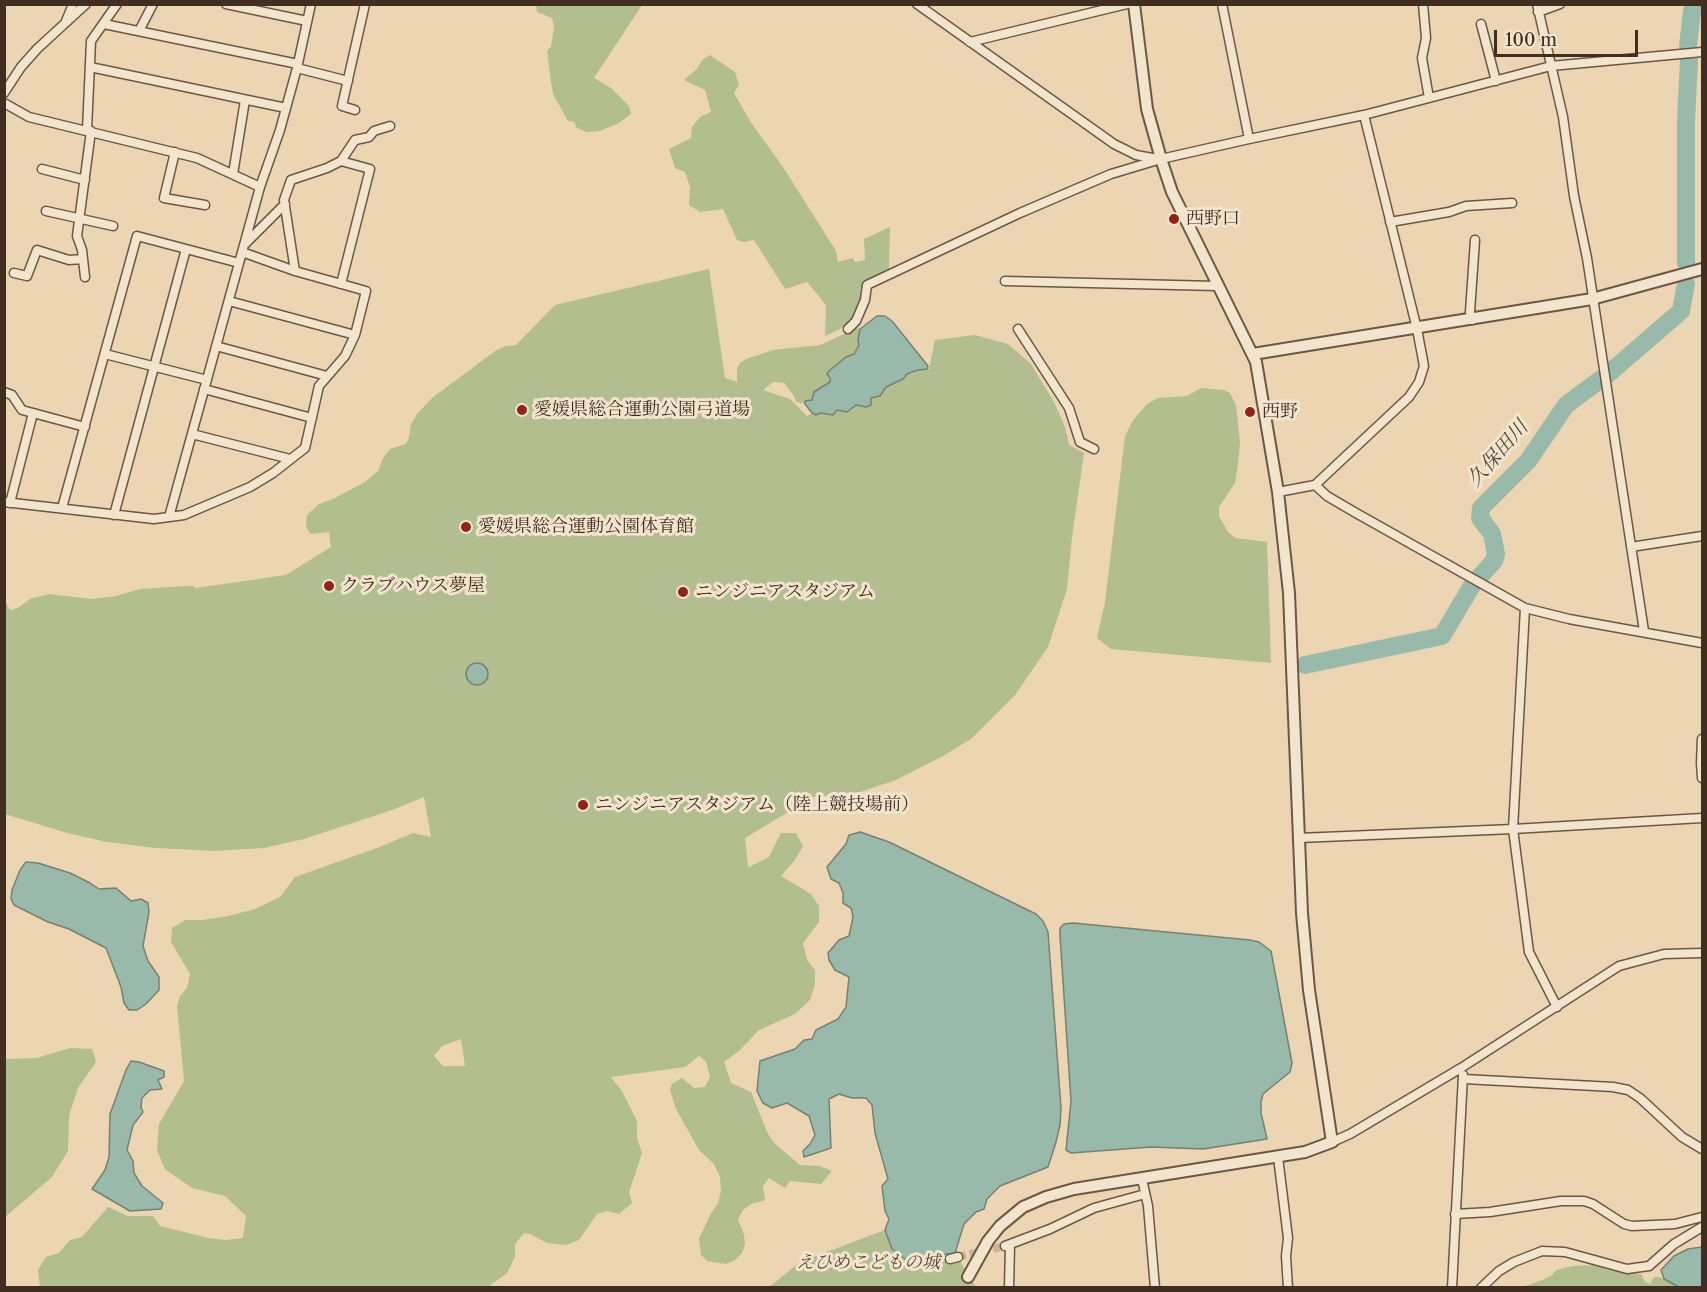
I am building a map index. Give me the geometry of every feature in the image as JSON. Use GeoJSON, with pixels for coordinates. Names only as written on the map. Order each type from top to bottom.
{"type":"FeatureCollection","features":[{"type":"Feature","properties":{"kind":"street"},"geometry":{"type":"LineString","coordinates":[[64,24],[73,4]]}},
{"type":"Feature","properties":{"kind":"street"},"geometry":{"type":"LineString","coordinates":[[4,93],[37,49],[86,4]]}},
{"type":"Feature","properties":{"kind":"street"},"geometry":{"type":"LineString","coordinates":[[85,277],[77,236],[86,180],[91,41],[117,4]]}},
{"type":"Feature","properties":{"kind":"street"},"geometry":{"type":"LineString","coordinates":[[139,31],[153,4]]}},
{"type":"Feature","properties":{"kind":"street"},"geometry":{"type":"LineString","coordinates":[[226,4],[250,7],[307,21]]}},
{"type":"Feature","properties":{"kind":"street"},"geometry":{"type":"LineString","coordinates":[[169,517],[260,187],[286,108],[311,4]]}},
{"type":"Feature","properties":{"kind":"street"},"geometry":{"type":"LineString","coordinates":[[355,110],[342,106],[365,4]]}},
{"type":"Feature","properties":{"kind":"street"},"geometry":{"type":"LineString","coordinates":[[917,4],[1114,144],[1136,154],[1161,159]]}},
{"type":"Feature","properties":{"kind":"street"},"geometry":{"type":"LineString","coordinates":[[970,42],[1127,4]]}},
{"type":"Feature","properties":{"kind":"street"},"geometry":{"type":"LineString","coordinates":[[1134,4],[1147,109],[1161,159],[1172,192],[1254,358],[1278,492],[1289,593],[1302,913],[1309,990],[1332,1142]]}},
{"type":"Feature","properties":{"kind":"street"},"geometry":{"type":"LineString","coordinates":[[1222,4],[1249,139]]}},
{"type":"Feature","properties":{"kind":"street"},"geometry":{"type":"LineString","coordinates":[[1423,4],[1426,38],[1422,58],[1430,98]]}},
{"type":"Feature","properties":{"kind":"street"},"geometry":{"type":"LineString","coordinates":[[1560,4],[1538,8],[1563,117],[1574,196],[1587,258],[1644,631]]}},
{"type":"Feature","properties":{"kind":"street"},"geometry":{"type":"LineString","coordinates":[[104,24],[297,66],[348,81]]}},
{"type":"Feature","properties":{"kind":"street"},"geometry":{"type":"LineString","coordinates":[[1481,24],[1496,81]]}},
{"type":"Feature","properties":{"kind":"street"},"geometry":{"type":"LineString","coordinates":[[848,329],[856,321],[865,300],[867,285],[1020,213],[1101,178],[1161,159],[1364,115],[1551,66],[1702,52]]}},
{"type":"Feature","properties":{"kind":"street"},"geometry":{"type":"LineString","coordinates":[[90,67],[286,108]]}},
{"type":"Feature","properties":{"kind":"street"},"geometry":{"type":"LineString","coordinates":[[233,174],[245,100]]}},
{"type":"Feature","properties":{"kind":"street"},"geometry":{"type":"LineString","coordinates":[[4,103],[28,117],[197,158],[260,187]]}},
{"type":"Feature","properties":{"kind":"street"},"geometry":{"type":"LineString","coordinates":[[1278,492],[1315,485],[1409,397],[1419,382],[1424,366],[1364,115]]}},
{"type":"Feature","properties":{"kind":"street"},"geometry":{"type":"LineString","coordinates":[[296,271],[284,200],[291,180],[341,161],[355,140],[369,137],[374,131],[390,126]]}},
{"type":"Feature","properties":{"kind":"street"},"geometry":{"type":"LineString","coordinates":[[175,152],[164,198],[205,205]]}},
{"type":"Feature","properties":{"kind":"street"},"geometry":{"type":"LineString","coordinates":[[341,161],[370,169],[341,284]]}},
{"type":"Feature","properties":{"kind":"street"},"geometry":{"type":"LineString","coordinates":[[42,169],[86,180]]}},
{"type":"Feature","properties":{"kind":"street"},"geometry":{"type":"LineString","coordinates":[[1390,222],[1449,212],[1466,206],[1512,203]]}},
{"type":"Feature","properties":{"kind":"street"},"geometry":{"type":"LineString","coordinates":[[243,249],[285,204]]}},
{"type":"Feature","properties":{"kind":"street"},"geometry":{"type":"LineString","coordinates":[[46,211],[113,226]]}},
{"type":"Feature","properties":{"kind":"street"},"geometry":{"type":"LineString","coordinates":[[62,508],[137,236],[239,263]]}},
{"type":"Feature","properties":{"kind":"street"},"geometry":{"type":"LineString","coordinates":[[1472,320],[1470,312],[1475,240]]}},
{"type":"Feature","properties":{"kind":"street"},"geometry":{"type":"LineString","coordinates":[[114,514],[186,249]]}},
{"type":"Feature","properties":{"kind":"street"},"geometry":{"type":"LineString","coordinates":[[33,414],[7,502],[154,519],[184,515],[250,487],[306,448],[319,386],[345,356],[355,335],[366,291],[296,271],[243,249]]}},
{"type":"Feature","properties":{"kind":"street"},"geometry":{"type":"LineString","coordinates":[[14,273],[27,276],[37,250],[69,260],[83,259]]}},
{"type":"Feature","properties":{"kind":"street"},"geometry":{"type":"LineString","coordinates":[[1254,358],[1323,344],[1592,300],[1702,269]]}},
{"type":"Feature","properties":{"kind":"street"},"geometry":{"type":"LineString","coordinates":[[1005,281],[1218,286]]}},
{"type":"Feature","properties":{"kind":"street"},"geometry":{"type":"LineString","coordinates":[[229,301],[355,335]]}},
{"type":"Feature","properties":{"kind":"street"},"geometry":{"type":"LineString","coordinates":[[1018,329],[1069,408],[1080,442],[1094,449]]}},
{"type":"Feature","properties":{"kind":"street"},"geometry":{"type":"LineString","coordinates":[[216,345],[327,376]]}},
{"type":"Feature","properties":{"kind":"street"},"geometry":{"type":"LineString","coordinates":[[105,354],[154,367],[312,418]]}},
{"type":"Feature","properties":{"kind":"street"},"geometry":{"type":"LineString","coordinates":[[4,392],[12,394],[22,410],[85,427]]}},
{"type":"Feature","properties":{"kind":"street"},"geometry":{"type":"LineString","coordinates":[[192,434],[290,459]]}},
{"type":"Feature","properties":{"kind":"street"},"geometry":{"type":"LineString","coordinates":[[1315,485],[1327,496],[1525,608],[1569,619],[1702,643]]}},
{"type":"Feature","properties":{"kind":"street"},"geometry":{"type":"LineString","coordinates":[[1631,547],[1702,536]]}},
{"type":"Feature","properties":{"kind":"street"},"geometry":{"type":"LineString","coordinates":[[1525,608],[1513,830],[1529,952],[1557,1007]]}},
{"type":"Feature","properties":{"kind":"street"},"geometry":{"type":"LineString","coordinates":[[1702,739],[1702,778]]}},
{"type":"Feature","properties":{"kind":"street"},"geometry":{"type":"LineString","coordinates":[[1299,838],[1513,830],[1702,818]]}},
{"type":"Feature","properties":{"kind":"street"},"geometry":{"type":"LineString","coordinates":[[968,1277],[982,1251],[1000,1226],[1023,1207],[1074,1189],[1278,1157],[1305,1152],[1332,1142],[1461,1068],[1619,966],[1664,954],[1702,953]]}},
{"type":"Feature","properties":{"kind":"street"},"geometry":{"type":"LineString","coordinates":[[1452,1287],[1464,1080],[1461,1068]]}},
{"type":"Feature","properties":{"kind":"street"},"geometry":{"type":"LineString","coordinates":[[1464,1080],[1628,1090],[1640,1098],[1682,1137],[1702,1149]]}},
{"type":"Feature","properties":{"kind":"street"},"geometry":{"type":"LineString","coordinates":[[1278,1157],[1288,1238],[1286,1256],[1288,1287]]}},
{"type":"Feature","properties":{"kind":"street"},"geometry":{"type":"LineString","coordinates":[[1142,1179],[1148,1206],[1155,1287]]}},
{"type":"Feature","properties":{"kind":"street"},"geometry":{"type":"LineString","coordinates":[[1009,1287],[1007,1245],[1094,1208],[1145,1194]]}},
{"type":"Feature","properties":{"kind":"street"},"geometry":{"type":"LineString","coordinates":[[1455,1214],[1490,1212],[1561,1201],[1584,1201],[1593,1204],[1624,1224],[1632,1226],[1675,1224],[1702,1217]]}},
{"type":"Feature","properties":{"kind":"street"},"geometry":{"type":"LineString","coordinates":[[1481,1287],[1499,1271],[1514,1262],[1542,1251],[1565,1252],[1627,1269],[1649,1266],[1674,1244],[1702,1227]]}},
{"type":"Feature","properties":{"kind":"green space"},"geometry":{"type":"Polygon","coordinates":[[[536,5],[642,5],[594,78],[611,88],[629,106],[631,114],[619,123],[600,131],[587,132],[577,128],[574,122],[568,121],[553,94],[551,82],[547,51],[551,47],[554,27],[552,18],[537,12],[536,5]]]}},
{"type":"Feature","properties":{"kind":"green space"},"geometry":{"type":"Polygon","coordinates":[[[710,55],[735,72],[739,85],[734,93],[836,251],[838,262],[853,258],[855,262],[865,260],[864,239],[890,227],[889,269],[865,281],[860,304],[849,326],[845,325],[825,336],[826,305],[807,282],[785,289],[754,240],[743,242],[737,240],[723,209],[700,212],[689,205],[690,187],[685,172],[675,168],[669,149],[691,138],[692,127],[700,117],[711,112],[705,90],[684,80],[697,69],[702,60],[710,55]]]}},
{"type":"Feature","properties":{"kind":"green space"},"geometry":{"type":"Polygon","coordinates":[[[709,269],[725,378],[737,382],[737,369],[746,359],[773,350],[820,345],[857,328],[860,329],[859,345],[854,354],[830,378],[830,382],[814,392],[812,400],[805,401],[805,404],[796,402],[784,383],[773,382],[763,390],[790,399],[807,416],[812,413],[816,415],[852,409],[856,405],[866,407],[871,398],[880,396],[886,387],[903,379],[907,374],[929,369],[935,340],[975,335],[1008,344],[1031,364],[1054,402],[1065,427],[1069,445],[1084,453],[1067,589],[1048,647],[1015,695],[971,739],[943,756],[896,780],[860,792],[813,797],[745,838],[749,867],[769,857],[781,833],[796,833],[803,846],[795,860],[781,876],[811,894],[819,906],[819,922],[803,943],[807,960],[815,970],[815,984],[810,1000],[795,1014],[759,1030],[739,1051],[724,1062],[731,1083],[751,1092],[767,1132],[774,1143],[800,1165],[820,1166],[832,1171],[821,1184],[790,1181],[785,1188],[769,1178],[763,1186],[765,1200],[751,1204],[743,1210],[738,1219],[744,1235],[745,1244],[742,1253],[735,1260],[726,1264],[707,1261],[701,1255],[699,1239],[718,1203],[721,1191],[720,1177],[714,1164],[699,1150],[676,1109],[670,1090],[672,1084],[682,1078],[694,1088],[705,1087],[710,1077],[706,1062],[699,1056],[685,1067],[611,1077],[622,1091],[637,1121],[637,1138],[642,1153],[629,1192],[632,1203],[619,1214],[606,1211],[597,1214],[579,1240],[566,1245],[547,1243],[524,1233],[515,1244],[515,1257],[507,1273],[488,1287],[40,1287],[38,1270],[46,1257],[59,1253],[70,1240],[82,1237],[108,1207],[128,1216],[153,1216],[160,1226],[209,1238],[225,1240],[243,1238],[246,1216],[225,1196],[192,1188],[165,1169],[157,1150],[159,1124],[184,1081],[177,1006],[180,996],[187,988],[190,974],[171,942],[172,928],[185,920],[228,916],[255,909],[280,897],[295,877],[413,833],[431,837],[424,797],[304,839],[264,848],[215,851],[155,848],[107,842],[67,833],[5,814],[5,601],[10,610],[18,608],[30,599],[49,594],[91,599],[116,596],[140,589],[185,586],[196,588],[286,575],[331,547],[329,532],[310,534],[306,526],[307,515],[319,504],[365,482],[378,471],[383,458],[390,449],[406,444],[411,424],[432,398],[495,351],[516,345],[555,305],[709,269]],[[461,1039],[442,1046],[434,1056],[443,1066],[465,1066],[461,1039]]]}},
{"type":"Feature","properties":{"kind":"green space"},"geometry":{"type":"Polygon","coordinates":[[[1201,388],[1224,390],[1230,393],[1236,405],[1240,441],[1238,464],[1235,483],[1219,507],[1219,516],[1228,532],[1235,538],[1267,542],[1271,663],[1111,649],[1097,638],[1105,602],[1125,436],[1133,420],[1147,404],[1158,398],[1187,396],[1201,388]]]}},
{"type":"Feature","properties":{"kind":"green space"},"geometry":{"type":"Polygon","coordinates":[[[70,1048],[92,1049],[96,1062],[78,1088],[69,1116],[68,1151],[52,1177],[5,1217],[5,1059],[37,1058],[70,1048]]]}},
{"type":"Feature","properties":{"kind":"green space","name":"えひめこどもの城"},"geometry":{"type":"Polygon","coordinates":[[[885,1230],[892,1249],[905,1259],[955,1253],[976,1287],[768,1288],[800,1262],[885,1230]]]}},
{"type":"Feature","properties":{"kind":"green space"},"geometry":{"type":"Polygon","coordinates":[[[1600,1265],[1619,1272],[1641,1274],[1645,1282],[1650,1284],[1654,1277],[1659,1277],[1679,1287],[1519,1288],[1543,1280],[1556,1270],[1573,1266],[1600,1265]]]}},
{"type":"Feature","properties":{"kind":"shaded area"},"geometry":{"type":"Polygon","coordinates":[[[877,316],[885,316],[892,321],[928,366],[927,369],[907,374],[903,379],[886,387],[880,396],[871,398],[871,405],[866,407],[856,405],[847,412],[837,410],[833,415],[812,413],[805,401],[812,400],[814,392],[830,382],[827,374],[829,371],[846,357],[854,354],[859,345],[860,329],[877,316]]]}},
{"type":"Feature","properties":{"kind":"shaded area"},"geometry":{"type":"Polygon","coordinates":[[[477,663],[485,666],[488,674],[485,682],[477,685],[469,682],[466,674],[469,666],[477,663]]]}},
{"type":"Feature","properties":{"kind":"shaded area"},"geometry":{"type":"Polygon","coordinates":[[[860,832],[889,842],[1036,914],[1043,921],[1048,932],[1061,1108],[1056,1142],[1048,1167],[1000,1186],[987,1199],[984,1209],[976,1212],[964,1224],[955,1253],[905,1259],[892,1249],[885,1230],[889,1219],[885,1211],[882,1186],[888,1179],[875,1133],[872,1105],[866,1098],[852,1098],[839,1094],[829,1099],[831,1148],[804,1157],[803,1151],[815,1135],[809,1116],[787,1103],[772,1108],[763,1103],[757,1091],[760,1061],[795,1049],[804,1040],[812,1039],[816,1030],[838,1019],[846,1007],[849,977],[835,970],[828,953],[839,940],[849,936],[853,917],[851,908],[843,903],[843,893],[839,883],[831,879],[827,867],[846,844],[849,835],[860,832]]]}},
{"type":"Feature","properties":{"kind":"shaded area"},"geometry":{"type":"Polygon","coordinates":[[[26,862],[38,863],[70,873],[99,889],[116,888],[131,901],[141,899],[148,903],[149,912],[143,946],[148,961],[159,977],[159,990],[146,1004],[137,1010],[129,1010],[124,1003],[121,987],[106,948],[14,905],[11,899],[12,890],[26,862]]]}},
{"type":"Feature","properties":{"kind":"shaded area"},"geometry":{"type":"Polygon","coordinates":[[[1064,924],[1250,940],[1259,942],[1271,951],[1292,1063],[1290,1072],[1263,1094],[1261,1113],[1267,1139],[1203,1149],[1151,1147],[1071,1153],[1066,1150],[1071,1101],[1060,928],[1064,924]]]}},
{"type":"Feature","properties":{"kind":"shaded area"},"geometry":{"type":"Polygon","coordinates":[[[131,1061],[164,1071],[164,1077],[158,1080],[162,1089],[150,1090],[142,1098],[143,1112],[133,1125],[127,1150],[133,1161],[134,1173],[142,1186],[163,1203],[161,1209],[130,1211],[92,1189],[105,1170],[109,1157],[110,1114],[131,1061]]]}},
{"type":"Feature","properties":{"kind":"shaded area"},"geometry":{"type":"Polygon","coordinates":[[[1702,1247],[1702,1287],[1679,1287],[1664,1279],[1661,1270],[1674,1256],[1688,1249],[1702,1247]]]}},
{"type":"Feature","properties":{"kind":"waterway","name":"久保田川"},"geometry":{"type":"LineString","coordinates":[[1688,46],[1692,11],[1695,4]]}},
{"type":"Feature","properties":{"kind":"waterway","name":"久保田川"},"geometry":{"type":"LineString","coordinates":[[1686,263],[1686,121],[1689,60]]}},
{"type":"Feature","properties":{"kind":"waterway","name":"久保田川"},"geometry":{"type":"LineString","coordinates":[[1607,375],[1681,311],[1686,284]]}},
{"type":"Feature","properties":{"kind":"waterway","name":"久保田川"},"geometry":{"type":"LineString","coordinates":[[1305,665],[1442,636],[1473,584],[1494,561],[1496,554],[1492,534],[1480,518],[1481,508],[1528,461],[1566,405],[1601,379]]}},
{"type":"Feature","properties":{"kind":"tunnel"},"geometry":{"type":"LineString","coordinates":[[958,1257],[1005,1246]]}},
{"type":"Feature","properties":{"kind":"place","name":"西野口"},"geometry":{"type":"Point","coordinates":[1174,219]}},
{"type":"Feature","properties":{"kind":"place","name":"愛媛県総合運動公園弓道場"},"geometry":{"type":"Point","coordinates":[522,410]}},
{"type":"Feature","properties":{"kind":"place","name":"西野"},"geometry":{"type":"Point","coordinates":[1250,412]}},
{"type":"Feature","properties":{"kind":"place","name":"愛媛県総合運動公園体育館"},"geometry":{"type":"Point","coordinates":[466,527]}},
{"type":"Feature","properties":{"kind":"place","name":"クラブハウス夢屋"},"geometry":{"type":"Point","coordinates":[329,586]}},
{"type":"Feature","properties":{"kind":"place","name":"ニンジニアスタジアム"},"geometry":{"type":"Point","coordinates":[683,592]}},
{"type":"Feature","properties":{"kind":"place","name":"ニンジニアスタジアム（陸上競技場前）"},"geometry":{"type":"Point","coordinates":[583,805]}}]}
